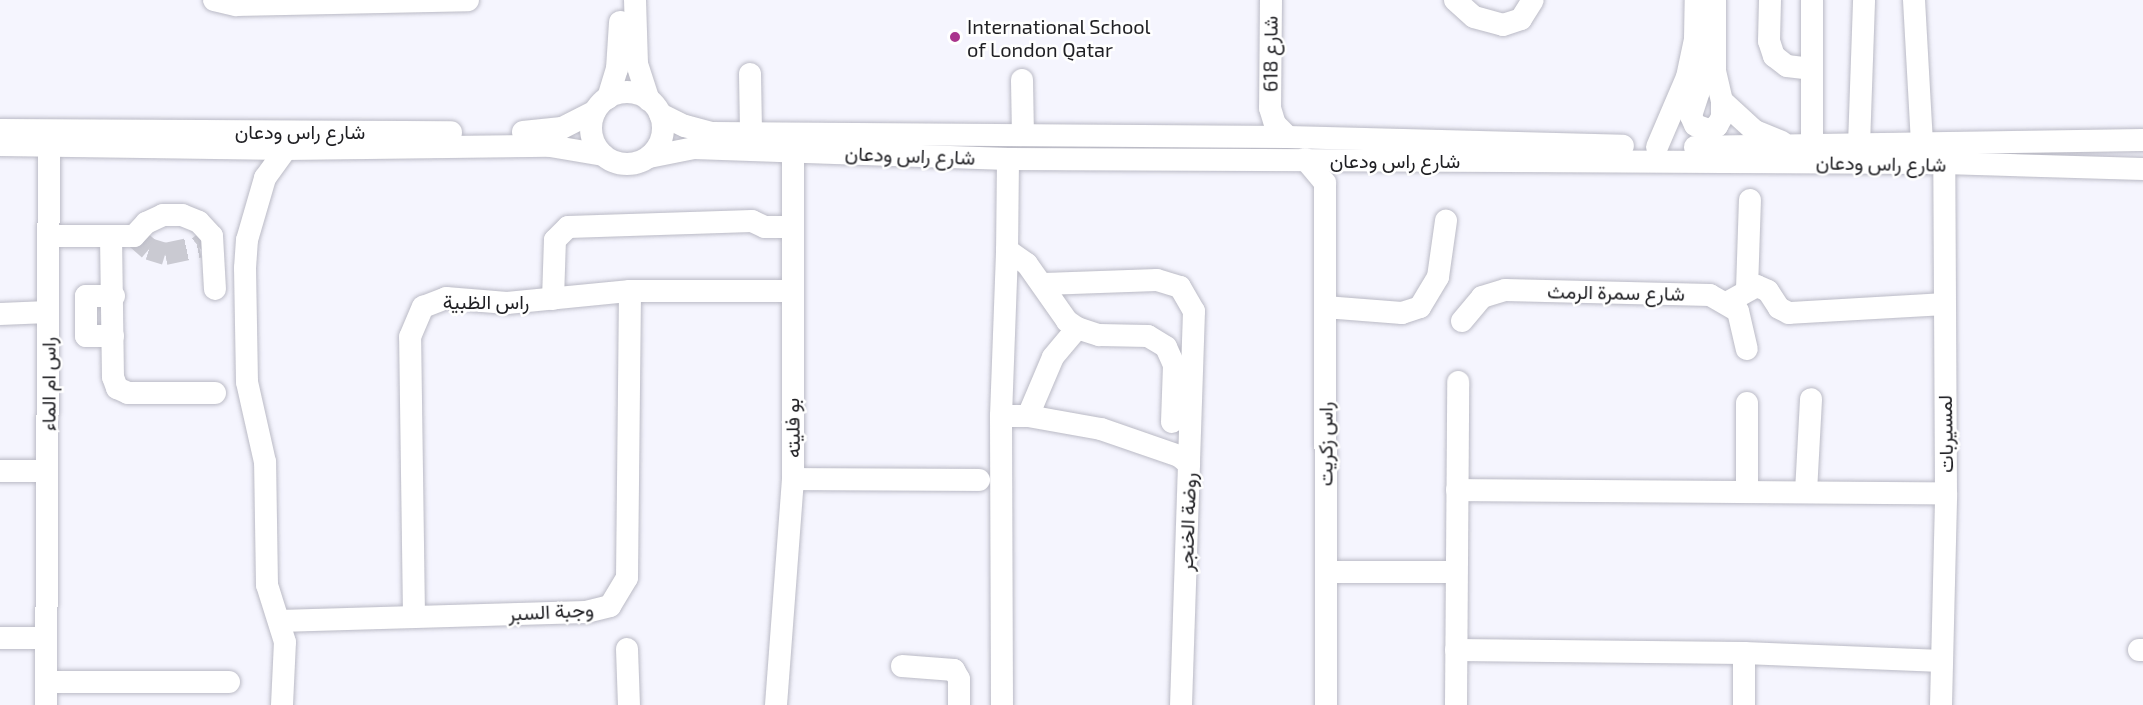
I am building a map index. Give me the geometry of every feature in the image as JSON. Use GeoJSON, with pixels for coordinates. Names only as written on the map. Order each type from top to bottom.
{"type":"FeatureCollection","features":[{"type":"Feature","properties":{"kind":"street"},"geometry":{"type":"LineString","coordinates":[[214,0],[236,5],[468,0]]}},
{"type":"Feature","properties":{"kind":"street"},"geometry":{"type":"LineString","coordinates":[[620,0],[620,54],[592,134],[603,155],[630,164],[649,157],[662,137],[655,107],[637,64],[635,0]]}},
{"type":"Feature","properties":{"kind":"street","name":"شارع 618"},"geometry":{"type":"LineString","coordinates":[[1270,0],[1270,108],[1275,124],[1288,137]]}},
{"type":"Feature","properties":{"kind":"street"},"geometry":{"type":"LineString","coordinates":[[1455,0],[1474,17],[1503,25],[1521,19],[1533,0]]}},
{"type":"Feature","properties":{"kind":"street"},"geometry":{"type":"LineString","coordinates":[[1696,0],[1699,91],[1691,116],[1695,125],[1708,130],[1718,126],[1722,117],[1722,101],[1715,70],[1715,0]]}},
{"type":"Feature","properties":{"kind":"street"},"geometry":{"type":"LineString","coordinates":[[1770,0],[1769,41],[1774,56],[1786,66],[1811,69]]}},
{"type":"Feature","properties":{"kind":"street"},"geometry":{"type":"LineString","coordinates":[[1722,101],[1755,131],[1803,145],[1811,69],[1812,0]]}},
{"type":"Feature","properties":{"kind":"street"},"geometry":{"type":"LineString","coordinates":[[1859,145],[1864,0]]}},
{"type":"Feature","properties":{"kind":"street"},"geometry":{"type":"LineString","coordinates":[[1914,0],[1922,144]]}},
{"type":"Feature","properties":{"kind":"street"},"geometry":{"type":"LineString","coordinates":[[1657,147],[1687,77],[1696,28]]}},
{"type":"Feature","properties":{"kind":"street"},"geometry":{"type":"LineString","coordinates":[[750,74],[751,133]]}},
{"type":"Feature","properties":{"kind":"street"},"geometry":{"type":"LineString","coordinates":[[1022,80],[1023,135]]}},
{"type":"Feature","properties":{"kind":"street"},"geometry":{"type":"LineString","coordinates":[[601,104],[624,92],[655,107]]}},
{"type":"Feature","properties":{"kind":"street","name":"شارع راس ودعان"},"geometry":{"type":"LineString","coordinates":[[0,145],[49,138],[537,132],[562,128],[601,104]]}},
{"type":"Feature","properties":{"kind":"street","name":"شارع راس ودعان"},"geometry":{"type":"LineString","coordinates":[[655,107],[698,130],[751,133],[1252,136],[1657,147],[2143,140]]}},
{"type":"Feature","properties":{"kind":"street","name":"شارع 618"},"geometry":{"type":"LineString","coordinates":[[1252,136],[1263,126],[1270,108]]}},
{"type":"Feature","properties":{"kind":"street","name":"شارع راس ودعان"},"geometry":{"type":"LineString","coordinates":[[0,130],[49,138],[286,149],[550,146],[603,155]]}},
{"type":"Feature","properties":{"kind":"street","name":"راس ام الماء"},"geometry":{"type":"LineString","coordinates":[[46,705],[49,138]]}},
{"type":"Feature","properties":{"kind":"street","name":"شارع راس ودعان"},"geometry":{"type":"LineString","coordinates":[[245,147],[258,160],[265,178]]}},
{"type":"Feature","properties":{"kind":"street","name":"شارع راس ودعان"},"geometry":{"type":"LineString","coordinates":[[649,157],[694,148],[1008,159],[1944,163],[2143,169]]}},
{"type":"Feature","properties":{"kind":"street","name":"شارع راس ودعان"},"geometry":{"type":"LineString","coordinates":[[282,705],[285,642],[267,585],[265,462],[254,424],[245,364],[246,248],[265,178],[286,149]]}},
{"type":"Feature","properties":{"kind":"street","name":"بو فليته"},"geometry":{"type":"LineString","coordinates":[[776,705],[793,479],[791,220],[793,151]]}},
{"type":"Feature","properties":{"kind":"street"},"geometry":{"type":"LineString","coordinates":[[1002,705],[1001,416],[1008,250],[1008,159]]}},
{"type":"Feature","properties":{"kind":"street"},"geometry":{"type":"LineString","coordinates":[[1305,159],[1325,183],[1342,159]]}},
{"type":"Feature","properties":{"kind":"street","name":"لمسيربات"},"geometry":{"type":"LineString","coordinates":[[1941,705],[1946,493],[1942,304],[1944,163]]}},
{"type":"Feature","properties":{"kind":"street","name":"راس زكريت"},"geometry":{"type":"LineString","coordinates":[[1325,183],[1326,705]]}},
{"type":"Feature","properties":{"kind":"street"},"geometry":{"type":"LineString","coordinates":[[1747,289],[1750,200]]}},
{"type":"Feature","properties":{"kind":"street"},"geometry":{"type":"LineString","coordinates":[[48,236],[134,236],[146,223],[163,215],[182,215],[199,222],[212,236],[215,289]]}},
{"type":"Feature","properties":{"kind":"street"},"geometry":{"type":"LineString","coordinates":[[553,299],[555,240],[568,227],[752,221],[765,227],[791,220]]}},
{"type":"Feature","properties":{"kind":"street"},"geometry":{"type":"LineString","coordinates":[[1324,307],[1402,313],[1420,307],[1438,277],[1446,221]]}},
{"type":"Feature","properties":{"kind":"street"},"geometry":{"type":"LineString","coordinates":[[111,236],[114,296],[86,296],[86,336],[113,336],[113,376],[117,388],[128,393],[215,393]]}},
{"type":"Feature","properties":{"kind":"street"},"geometry":{"type":"LineString","coordinates":[[1008,250],[1027,264],[1044,284],[1067,321],[1077,328],[1099,335],[1148,336],[1166,346],[1174,365],[1172,422]]}},
{"type":"Feature","properties":{"kind":"street"},"geometry":{"type":"LineString","coordinates":[[1044,284],[1157,280],[1180,287],[1194,311],[1189,464]]}},
{"type":"Feature","properties":{"kind":"street"},"geometry":{"type":"LineString","coordinates":[[1747,349],[1743,321],[1728,302],[1747,289],[1763,287],[1779,308],[1789,313],[1942,304]]}},
{"type":"Feature","properties":{"kind":"street","name":"شارع سمرة الرمث"},"geometry":{"type":"LineString","coordinates":[[1462,321],[1482,297],[1505,290],[1710,295],[1728,302]]}},
{"type":"Feature","properties":{"kind":"street","name":"وجبة السبر"},"geometry":{"type":"LineString","coordinates":[[279,621],[586,612],[610,606],[618,598],[627,578],[630,291]]}},
{"type":"Feature","properties":{"kind":"street","name":"راس الظبية"},"geometry":{"type":"LineString","coordinates":[[414,616],[410,337],[417,314],[429,301],[446,298],[507,303],[630,291],[791,291]]}},
{"type":"Feature","properties":{"kind":"street"},"geometry":{"type":"LineString","coordinates":[[0,314],[48,312]]}},
{"type":"Feature","properties":{"kind":"street"},"geometry":{"type":"LineString","coordinates":[[1028,416],[1053,357],[1077,328]]}},
{"type":"Feature","properties":{"kind":"street"},"geometry":{"type":"LineString","coordinates":[[1456,705],[1458,382]]}},
{"type":"Feature","properties":{"kind":"street"},"geometry":{"type":"LineString","coordinates":[[1806,492],[1811,399]]}},
{"type":"Feature","properties":{"kind":"street"},"geometry":{"type":"LineString","coordinates":[[1747,403],[1747,492]]}},
{"type":"Feature","properties":{"kind":"street","name":"روضة الخنجر"},"geometry":{"type":"LineString","coordinates":[[1001,416],[1028,416],[1101,429],[1179,456],[1189,464],[1181,705]]}},
{"type":"Feature","properties":{"kind":"street"},"geometry":{"type":"LineString","coordinates":[[0,471],[47,471]]}},
{"type":"Feature","properties":{"kind":"street"},"geometry":{"type":"LineString","coordinates":[[793,479],[979,480]]}},
{"type":"Feature","properties":{"kind":"street"},"geometry":{"type":"LineString","coordinates":[[1457,490],[1946,493]]}},
{"type":"Feature","properties":{"kind":"street"},"geometry":{"type":"LineString","coordinates":[[1326,572],[1456,572]]}},
{"type":"Feature","properties":{"kind":"street"},"geometry":{"type":"LineString","coordinates":[[0,638],[46,638]]}},
{"type":"Feature","properties":{"kind":"street"},"geometry":{"type":"LineString","coordinates":[[627,650],[629,705]]}},
{"type":"Feature","properties":{"kind":"street"},"geometry":{"type":"LineString","coordinates":[[1456,650],[1744,653],[1942,661]]}},
{"type":"Feature","properties":{"kind":"street"},"geometry":{"type":"LineString","coordinates":[[1744,653],[1744,705]]}},
{"type":"Feature","properties":{"kind":"street"},"geometry":{"type":"LineString","coordinates":[[902,666],[954,670],[959,679],[958,705]]}},
{"type":"Feature","properties":{"kind":"street"},"geometry":{"type":"LineString","coordinates":[[46,682],[229,682]]}},
{"type":"Feature","properties":{"kind":"tunnel"},"geometry":{"type":"LineString","coordinates":[[134,236],[149,249],[165,254],[199,247],[212,236]]}},
{"type":"Feature","properties":{"kind":"place","name":"International School of London Qatar"},"geometry":{"type":"Point","coordinates":[955,37]}}]}
